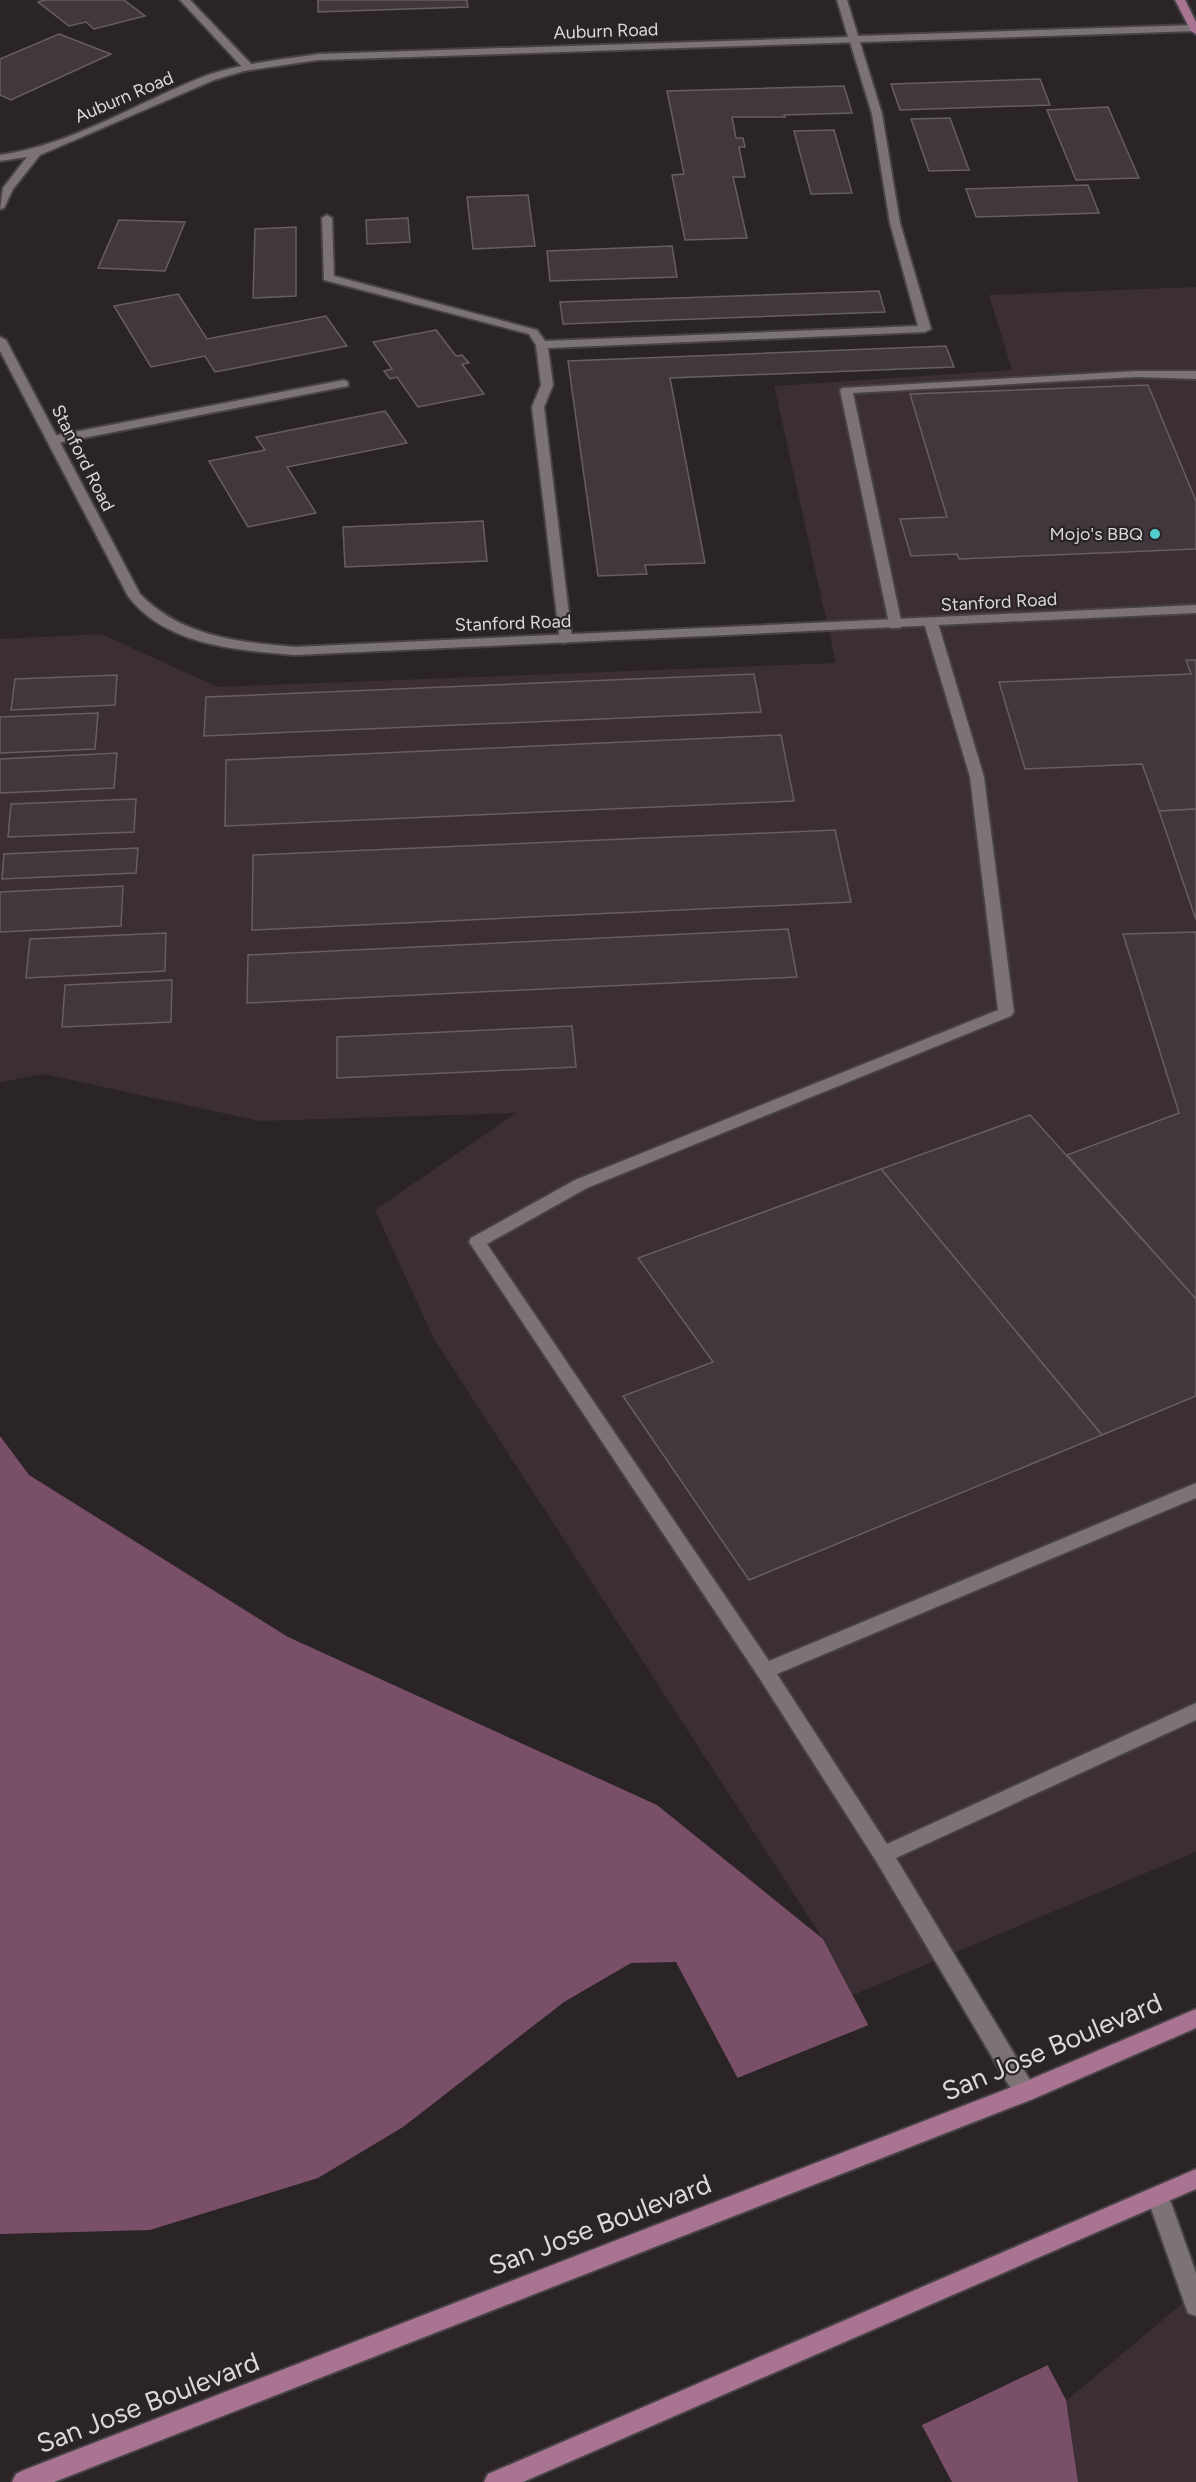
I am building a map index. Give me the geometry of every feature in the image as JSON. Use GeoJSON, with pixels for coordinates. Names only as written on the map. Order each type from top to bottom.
{"type":"FeatureCollection","features":[{"type":"Feature","properties":{"kind":"main road"},"geometry":{"type":"LineString","coordinates":[[1180,0],[1196,29]]}},
{"type":"Feature","properties":{"kind":"main road","name":"San Jose Boulevard"},"geometry":{"type":"LineString","coordinates":[[24,2482],[740,2201],[1025,2092],[1196,2018]]}},
{"type":"Feature","properties":{"kind":"main road"},"geometry":{"type":"LineString","coordinates":[[496,2482],[1196,2179]]}},
{"type":"Feature","properties":{"kind":"street"},"geometry":{"type":"LineString","coordinates":[[185,0],[248,67]]}},
{"type":"Feature","properties":{"kind":"street"},"geometry":{"type":"LineString","coordinates":[[542,345],[925,329],[895,223],[877,114],[842,0]]}},
{"type":"Feature","properties":{"kind":"street","name":"Auburn Road"},"geometry":{"type":"LineString","coordinates":[[0,158],[36,153],[210,78],[248,67],[318,57],[1196,29]]}},
{"type":"Feature","properties":{"kind":"street","name":"Auburn Road"},"geometry":{"type":"LineString","coordinates":[[0,206],[8,188],[36,153]]}},
{"type":"Feature","properties":{"kind":"street"},"geometry":{"type":"LineString","coordinates":[[327,218],[328,278],[533,332],[542,345],[547,385],[538,407],[565,639]]}},
{"type":"Feature","properties":{"kind":"street","name":"Stanford Road"},"geometry":{"type":"LineString","coordinates":[[0,340],[134,596],[158,618],[189,632],[235,646],[295,651],[895,625],[1196,609]]}},
{"type":"Feature","properties":{"kind":"street"},"geometry":{"type":"LineString","coordinates":[[895,625],[846,390],[1136,374],[1196,375]]}},
{"type":"Feature","properties":{"kind":"street"},"geometry":{"type":"LineString","coordinates":[[53,440],[344,384]]}},
{"type":"Feature","properties":{"kind":"street"},"geometry":{"type":"LineString","coordinates":[[931,623],[977,777],[1006,1012],[581,1184],[477,1242],[765,1671],[883,1855],[1025,2092]]}},
{"type":"Feature","properties":{"kind":"street"},"geometry":{"type":"LineString","coordinates":[[765,1671],[1196,1490]]}},
{"type":"Feature","properties":{"kind":"street"},"geometry":{"type":"LineString","coordinates":[[883,1855],[1196,1711]]}},
{"type":"Feature","properties":{"kind":"street"},"geometry":{"type":"LineString","coordinates":[[1158,2197],[1196,2305]]}},
{"type":"Feature","properties":{"kind":"shaded area"},"geometry":{"type":"Polygon","coordinates":[[[1196,287],[1196,1852],[853,1995],[823,1939],[434,1339],[375,1210],[516,1113],[260,1121],[44,1074],[0,1082],[0,639],[101,634],[218,687],[836,663],[774,386],[1012,370],[989,295],[1196,287]]]}},
{"type":"Feature","properties":{"kind":"shaded area"},"geometry":{"type":"Polygon","coordinates":[[[0,1436],[29,1475],[288,1637],[657,1805],[823,1939],[1066,2400],[1078,2482],[952,2482],[676,1962],[631,1963],[564,2002],[403,2127],[318,2178],[150,2230],[0,2234],[0,1436]]]}},
{"type":"Feature","properties":{"kind":"shaded area"},"geometry":{"type":"Polygon","coordinates":[[[1196,2292],[1196,2482],[1078,2482],[1066,2401],[1196,2292]]]}},
{"type":"Feature","properties":{"kind":"pier"},"geometry":{"type":"Polygon","coordinates":[[[871,2024],[1050,2364],[920,2426],[735,2079],[871,2024]]]}},
{"type":"Feature","properties":{"kind":"building"},"geometry":{"type":"Polygon","coordinates":[[[45,0],[124,0],[145,16],[94,29],[86,22],[69,26],[38,2],[45,0]]]}},
{"type":"Feature","properties":{"kind":"building"},"geometry":{"type":"Polygon","coordinates":[[[318,0],[467,0],[468,7],[318,12],[318,0]]]}},
{"type":"Feature","properties":{"kind":"building"},"geometry":{"type":"Polygon","coordinates":[[[59,34],[111,54],[11,100],[0,95],[0,59],[59,34]]]}},
{"type":"Feature","properties":{"kind":"building"},"geometry":{"type":"Polygon","coordinates":[[[1040,79],[1050,105],[900,110],[891,84],[1040,79]]]}},
{"type":"Feature","properties":{"kind":"building"},"geometry":{"type":"Polygon","coordinates":[[[844,86],[852,113],[732,117],[736,138],[743,138],[745,147],[739,147],[745,177],[733,177],[747,238],[685,240],[672,175],[684,174],[667,91],[844,86]]]}},
{"type":"Feature","properties":{"kind":"building"},"geometry":{"type":"Polygon","coordinates":[[[1108,107],[1139,178],[1076,180],[1047,110],[1108,107]]]}},
{"type":"Feature","properties":{"kind":"building"},"geometry":{"type":"Polygon","coordinates":[[[950,118],[969,170],[929,171],[911,119],[950,118]]]}},
{"type":"Feature","properties":{"kind":"building"},"geometry":{"type":"Polygon","coordinates":[[[834,130],[852,193],[811,194],[794,131],[834,130]]]}},
{"type":"Feature","properties":{"kind":"building"},"geometry":{"type":"Polygon","coordinates":[[[1088,185],[1099,213],[976,217],[966,189],[1088,185]]]}},
{"type":"Feature","properties":{"kind":"building"},"geometry":{"type":"Polygon","coordinates":[[[528,195],[535,246],[473,249],[467,197],[528,195]]]}},
{"type":"Feature","properties":{"kind":"building"},"geometry":{"type":"Polygon","coordinates":[[[408,218],[410,242],[367,244],[366,220],[408,218]]]}},
{"type":"Feature","properties":{"kind":"building"},"geometry":{"type":"Polygon","coordinates":[[[119,220],[185,222],[165,271],[98,268],[119,220]]]}},
{"type":"Feature","properties":{"kind":"building"},"geometry":{"type":"Polygon","coordinates":[[[296,227],[296,296],[253,298],[255,229],[296,227]]]}},
{"type":"Feature","properties":{"kind":"building"},"geometry":{"type":"Polygon","coordinates":[[[672,246],[677,277],[550,281],[547,251],[672,246]]]}},
{"type":"Feature","properties":{"kind":"building"},"geometry":{"type":"Polygon","coordinates":[[[879,291],[885,312],[563,324],[560,302],[879,291]]]}},
{"type":"Feature","properties":{"kind":"building"},"geometry":{"type":"Polygon","coordinates":[[[178,294],[207,339],[326,316],[347,346],[215,372],[205,356],[151,367],[114,306],[178,294]]]}},
{"type":"Feature","properties":{"kind":"building"},"geometry":{"type":"Polygon","coordinates":[[[436,330],[456,356],[462,355],[469,363],[462,364],[484,394],[418,407],[397,377],[390,379],[384,371],[392,369],[373,342],[436,330]]]}},
{"type":"Feature","properties":{"kind":"building"},"geometry":{"type":"Polygon","coordinates":[[[946,346],[954,367],[670,378],[705,563],[645,565],[647,574],[598,576],[568,361],[946,346]]]}},
{"type":"Feature","properties":{"kind":"building"},"geometry":{"type":"Polygon","coordinates":[[[1148,385],[1196,501],[1196,549],[959,559],[957,554],[911,556],[900,519],[947,517],[910,394],[1148,385]]]}},
{"type":"Feature","properties":{"kind":"building"},"geometry":{"type":"Polygon","coordinates":[[[385,411],[407,443],[287,467],[316,513],[248,527],[209,461],[265,450],[256,437],[385,411]]]}},
{"type":"Feature","properties":{"kind":"building"},"geometry":{"type":"Polygon","coordinates":[[[483,521],[487,561],[345,567],[343,527],[483,521]]]}},
{"type":"Feature","properties":{"kind":"building"},"geometry":{"type":"Polygon","coordinates":[[[1186,660],[1196,660],[1196,809],[1159,811],[1142,764],[1025,769],[999,682],[1191,674],[1186,660]]]}},
{"type":"Feature","properties":{"kind":"building"},"geometry":{"type":"Polygon","coordinates":[[[754,674],[761,712],[204,736],[206,697],[754,674]]]}},
{"type":"Feature","properties":{"kind":"building"},"geometry":{"type":"Polygon","coordinates":[[[117,675],[115,705],[11,710],[15,679],[117,675]]]}},
{"type":"Feature","properties":{"kind":"building"},"geometry":{"type":"Polygon","coordinates":[[[98,713],[95,749],[0,753],[0,717],[98,713]]]}},
{"type":"Feature","properties":{"kind":"building"},"geometry":{"type":"Polygon","coordinates":[[[781,735],[794,801],[225,826],[226,760],[781,735]]]}},
{"type":"Feature","properties":{"kind":"building"},"geometry":{"type":"Polygon","coordinates":[[[117,753],[114,788],[0,793],[0,759],[117,753]]]}},
{"type":"Feature","properties":{"kind":"building"},"geometry":{"type":"Polygon","coordinates":[[[136,799],[134,832],[8,837],[11,804],[136,799]]]}},
{"type":"Feature","properties":{"kind":"building"},"geometry":{"type":"Polygon","coordinates":[[[1196,809],[1196,920],[1159,811],[1196,809]]]}},
{"type":"Feature","properties":{"kind":"building"},"geometry":{"type":"Polygon","coordinates":[[[835,830],[851,902],[252,930],[253,855],[835,830]]]}},
{"type":"Feature","properties":{"kind":"building"},"geometry":{"type":"Polygon","coordinates":[[[138,848],[136,873],[2,879],[4,854],[138,848]]]}},
{"type":"Feature","properties":{"kind":"building"},"geometry":{"type":"Polygon","coordinates":[[[123,886],[121,926],[0,932],[0,892],[123,886]]]}},
{"type":"Feature","properties":{"kind":"building"},"geometry":{"type":"Polygon","coordinates":[[[788,929],[797,977],[247,1003],[248,955],[788,929]]]}},
{"type":"Feature","properties":{"kind":"building"},"geometry":{"type":"Polygon","coordinates":[[[1196,932],[1196,1299],[1067,1155],[1179,1113],[1123,934],[1196,932]]]}},
{"type":"Feature","properties":{"kind":"building"},"geometry":{"type":"Polygon","coordinates":[[[166,933],[165,971],[26,978],[30,939],[166,933]]]}},
{"type":"Feature","properties":{"kind":"building"},"geometry":{"type":"Polygon","coordinates":[[[172,980],[171,1022],[62,1027],[65,985],[172,980]]]}},
{"type":"Feature","properties":{"kind":"building"},"geometry":{"type":"Polygon","coordinates":[[[572,1026],[576,1067],[337,1078],[337,1037],[572,1026]]]}},
{"type":"Feature","properties":{"kind":"building"},"geometry":{"type":"Polygon","coordinates":[[[1030,1115],[1196,1299],[1196,1396],[1102,1435],[881,1169],[1030,1115]]]}},
{"type":"Feature","properties":{"kind":"building"},"geometry":{"type":"Polygon","coordinates":[[[881,1169],[1102,1435],[749,1580],[623,1396],[713,1362],[638,1258],[881,1169]]]}},
{"type":"Feature","properties":{"kind":"place","name":"Mojo's BBQ"},"geometry":{"type":"Point","coordinates":[1155,534]}}]}
